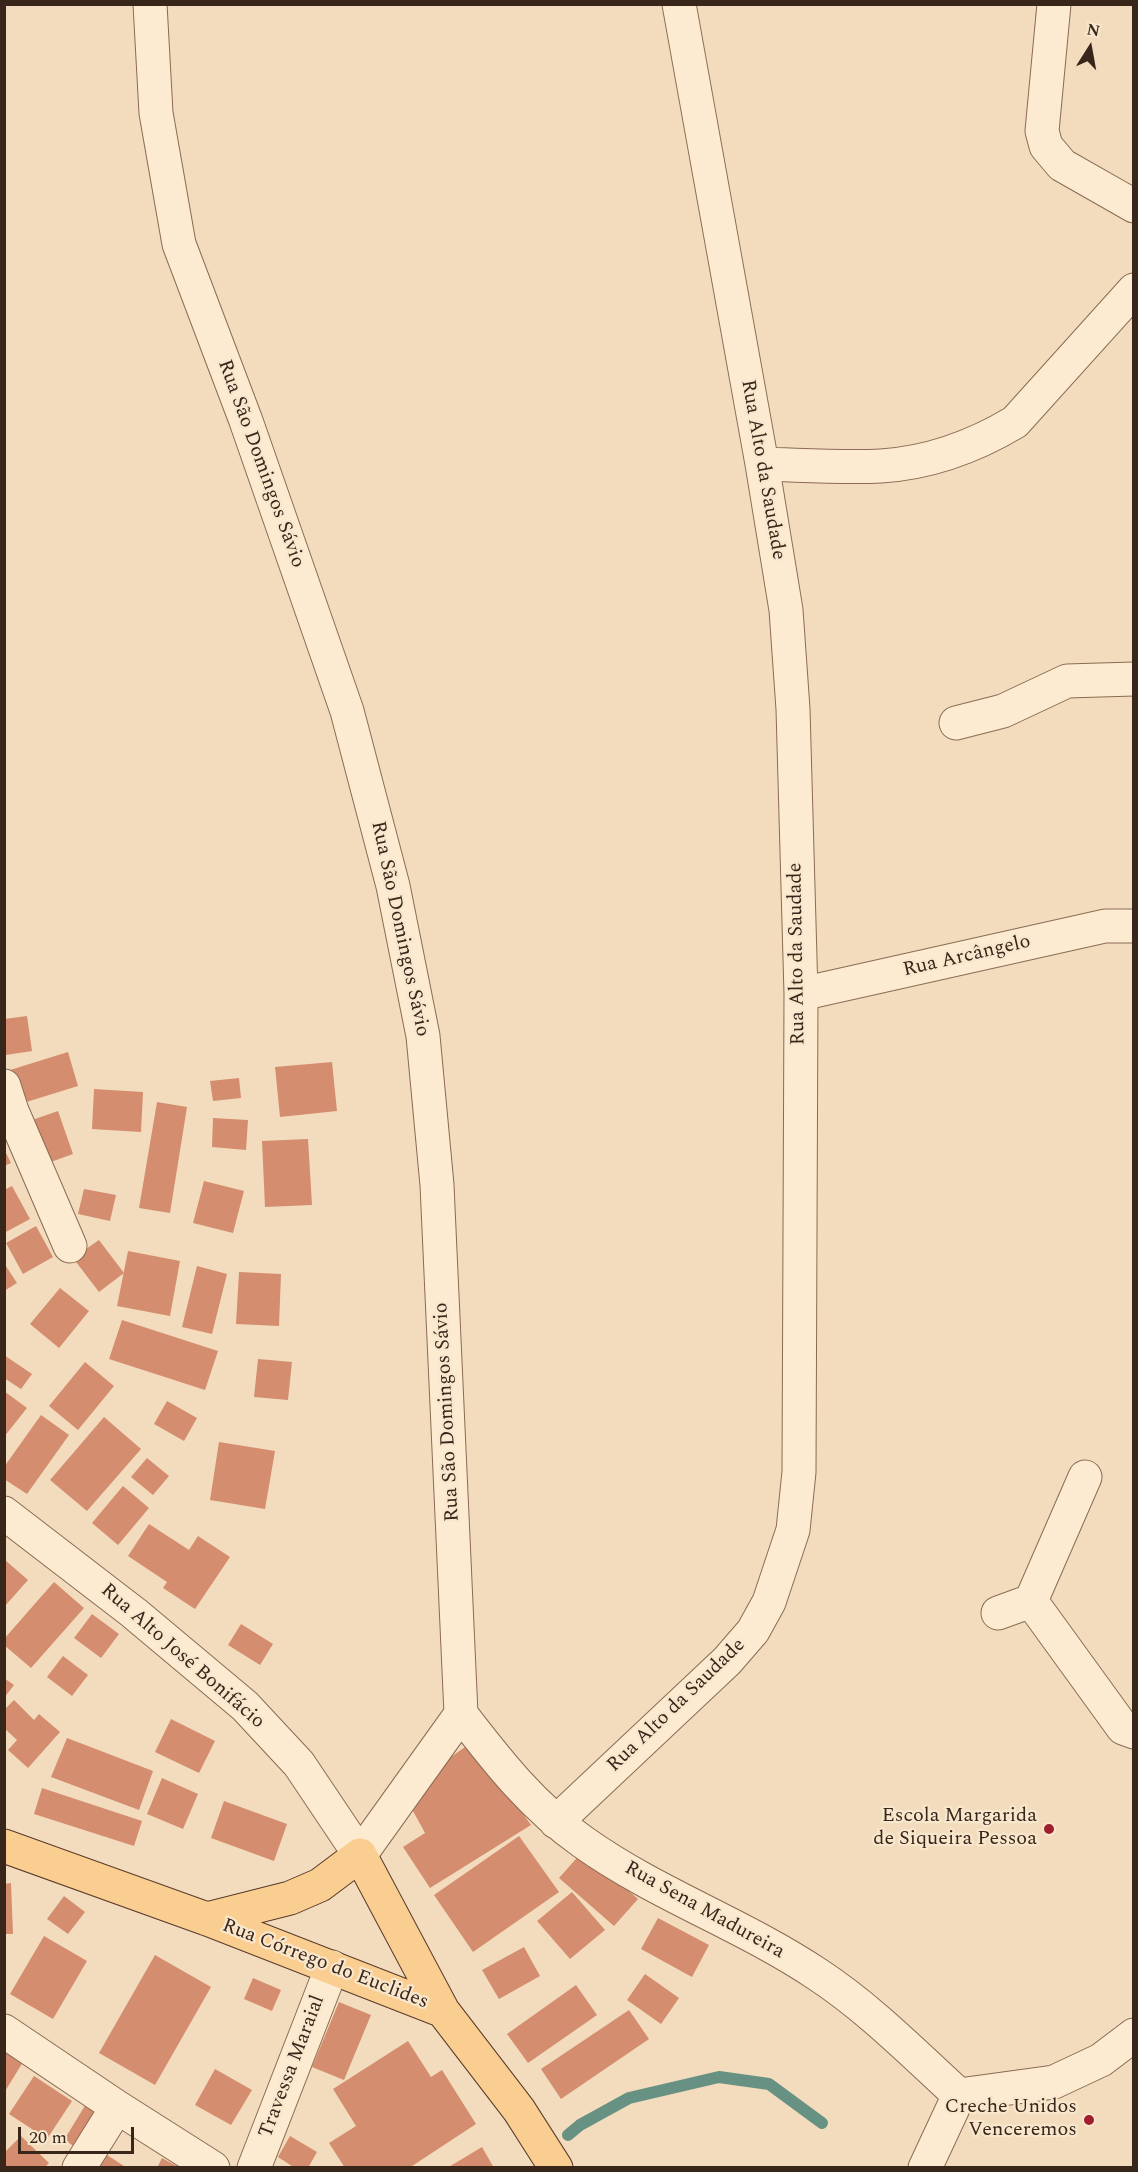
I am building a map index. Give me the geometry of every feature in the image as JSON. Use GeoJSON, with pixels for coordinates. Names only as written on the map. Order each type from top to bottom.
{"type":"FeatureCollection","features":[{"type":"Feature","properties":{"kind":"main road","name":"Rua Córrego do Euclides"},"geometry":{"type":"LineString","coordinates":[[4,1846],[207,1919],[443,2010]]}},
{"type":"Feature","properties":{"kind":"main road","name":"Rua Córrego do Euclides"},"geometry":{"type":"LineString","coordinates":[[207,1919],[290,1898],[320,1885],[360,1855]]}},
{"type":"Feature","properties":{"kind":"main road","name":"Rua Alto José Bonifácio"},"geometry":{"type":"LineString","coordinates":[[360,1855],[443,2010],[519,2110],[556,2168]]}},
{"type":"Feature","properties":{"kind":"street","name":"Rua São Domingos Sávio"},"geometry":{"type":"LineString","coordinates":[[150,4],[156,113],[179,244],[246,421],[347,711],[393,886],[423,1036],[438,1196],[461,1714]]}},
{"type":"Feature","properties":{"kind":"street","name":"Rua Alto da Saudade"},"geometry":{"type":"LineString","coordinates":[[556,1822],[727,1660],[753,1631],[769,1602],[793,1530],[799,1472],[801,994],[793,709],[786,610],[679,4]]}},
{"type":"Feature","properties":{"kind":"street"},"geometry":{"type":"LineString","coordinates":[[1054,4],[1042,131],[1046,146],[1062,165],[1134,207]]}},
{"type":"Feature","properties":{"kind":"street"},"geometry":{"type":"LineString","coordinates":[[762,464],[882,465],[928,459],[991,436],[1015,422],[1134,290]]}},
{"type":"Feature","properties":{"kind":"street"},"geometry":{"type":"LineString","coordinates":[[956,723],[1003,711],[1067,681],[1134,679]]}},
{"type":"Feature","properties":{"kind":"street","name":"Rua Arcângelo"},"geometry":{"type":"LineString","coordinates":[[801,994],[1105,926],[1134,926]]}},
{"type":"Feature","properties":{"kind":"street"},"geometry":{"type":"LineString","coordinates":[[4,1086],[12,1111],[70,1246]]}},
{"type":"Feature","properties":{"kind":"street"},"geometry":{"type":"LineString","coordinates":[[998,1613],[1031,1601],[1085,1477]]}},
{"type":"Feature","properties":{"kind":"street","name":"Rua Alto José Bonifácio"},"geometry":{"type":"LineString","coordinates":[[4,1513],[134,1613],[245,1706],[299,1764],[360,1855]]}},
{"type":"Feature","properties":{"kind":"street"},"geometry":{"type":"LineString","coordinates":[[1031,1601],[1123,1728],[1134,1732]]}},
{"type":"Feature","properties":{"kind":"street","name":"Rua Sena Madureira"},"geometry":{"type":"LineString","coordinates":[[461,1714],[525,1794],[556,1822],[584,1843],[637,1875],[817,1973],[870,2013],[959,2095]]}},
{"type":"Feature","properties":{"kind":"street"},"geometry":{"type":"LineString","coordinates":[[360,1855],[461,1714]]}},
{"type":"Feature","properties":{"kind":"street","name":"Travessa Maraial"},"geometry":{"type":"LineString","coordinates":[[254,2168],[332,1967]]}},
{"type":"Feature","properties":{"kind":"street"},"geometry":{"type":"LineString","coordinates":[[4,2031],[213,2168]]}},
{"type":"Feature","properties":{"kind":"street"},"geometry":{"type":"LineString","coordinates":[[925,2168],[959,2095],[1054,2082],[1101,2060],[1134,2035]]}},
{"type":"Feature","properties":{"kind":"street"},"geometry":{"type":"LineString","coordinates":[[79,2168],[117,2107]]}},
{"type":"Feature","properties":{"kind":"building"},"geometry":{"type":"Polygon","coordinates":[[[27,1016],[32,1051],[6,1055],[4,1019],[27,1016]]]}},
{"type":"Feature","properties":{"kind":"building"},"geometry":{"type":"Polygon","coordinates":[[[68,1052],[78,1086],[20,1104],[10,1070],[68,1052]]]}},
{"type":"Feature","properties":{"kind":"building"},"geometry":{"type":"Polygon","coordinates":[[[332,1062],[337,1111],[280,1117],[275,1067],[332,1062]]]}},
{"type":"Feature","properties":{"kind":"building"},"geometry":{"type":"Polygon","coordinates":[[[239,1078],[241,1098],[213,1101],[210,1081],[239,1078]]]}},
{"type":"Feature","properties":{"kind":"building"},"geometry":{"type":"Polygon","coordinates":[[[94,1089],[143,1092],[141,1132],[92,1129],[94,1089]]]}},
{"type":"Feature","properties":{"kind":"building"},"geometry":{"type":"Polygon","coordinates":[[[157,1102],[187,1107],[170,1213],[139,1208],[157,1102]]]}},
{"type":"Feature","properties":{"kind":"building"},"geometry":{"type":"Polygon","coordinates":[[[58,1111],[73,1154],[48,1163],[32,1120],[58,1111]]]}},
{"type":"Feature","properties":{"kind":"building"},"geometry":{"type":"Polygon","coordinates":[[[213,1118],[248,1120],[246,1150],[212,1147],[213,1118]]]}},
{"type":"Feature","properties":{"kind":"building"},"geometry":{"type":"Polygon","coordinates":[[[308,1139],[312,1205],[265,1207],[262,1141],[308,1139]]]}},
{"type":"Feature","properties":{"kind":"building"},"geometry":{"type":"Polygon","coordinates":[[[4,1149],[11,1163],[4,1166],[4,1149]]]}},
{"type":"Feature","properties":{"kind":"building"},"geometry":{"type":"Polygon","coordinates":[[[204,1181],[244,1191],[233,1233],[193,1223],[204,1181]]]}},
{"type":"Feature","properties":{"kind":"building"},"geometry":{"type":"Polygon","coordinates":[[[12,1186],[30,1219],[4,1233],[4,1190],[12,1186]]]}},
{"type":"Feature","properties":{"kind":"building"},"geometry":{"type":"Polygon","coordinates":[[[84,1189],[116,1195],[110,1221],[78,1214],[84,1189]]]}},
{"type":"Feature","properties":{"kind":"building"},"geometry":{"type":"Polygon","coordinates":[[[36,1226],[53,1257],[23,1274],[6,1243],[36,1226]]]}},
{"type":"Feature","properties":{"kind":"building"},"geometry":{"type":"Polygon","coordinates":[[[99,1240],[124,1273],[99,1292],[73,1258],[99,1240]]]}},
{"type":"Feature","properties":{"kind":"building"},"geometry":{"type":"Polygon","coordinates":[[[128,1251],[180,1261],[170,1316],[117,1306],[128,1251]]]}},
{"type":"Feature","properties":{"kind":"building"},"geometry":{"type":"Polygon","coordinates":[[[4,1263],[17,1283],[4,1291],[4,1263]]]}},
{"type":"Feature","properties":{"kind":"building"},"geometry":{"type":"Polygon","coordinates":[[[197,1266],[227,1274],[212,1334],[182,1327],[197,1266]]]}},
{"type":"Feature","properties":{"kind":"building"},"geometry":{"type":"Polygon","coordinates":[[[239,1272],[281,1274],[279,1326],[236,1324],[239,1272]]]}},
{"type":"Feature","properties":{"kind":"building"},"geometry":{"type":"Polygon","coordinates":[[[60,1288],[89,1311],[59,1348],[30,1324],[60,1288]]]}},
{"type":"Feature","properties":{"kind":"building"},"geometry":{"type":"Polygon","coordinates":[[[122,1320],[218,1351],[205,1390],[109,1359],[122,1320]]]}},
{"type":"Feature","properties":{"kind":"building"},"geometry":{"type":"Polygon","coordinates":[[[4,1355],[32,1374],[21,1389],[4,1378],[4,1355]]]}},
{"type":"Feature","properties":{"kind":"building"},"geometry":{"type":"Polygon","coordinates":[[[258,1359],[292,1362],[288,1400],[254,1397],[258,1359]]]}},
{"type":"Feature","properties":{"kind":"building"},"geometry":{"type":"Polygon","coordinates":[[[85,1362],[114,1386],[78,1430],[49,1406],[85,1362]]]}},
{"type":"Feature","properties":{"kind":"building"},"geometry":{"type":"Polygon","coordinates":[[[4,1391],[27,1408],[4,1437],[4,1391]]]}},
{"type":"Feature","properties":{"kind":"building"},"geometry":{"type":"Polygon","coordinates":[[[167,1401],[197,1418],[184,1441],[154,1424],[167,1401]]]}},
{"type":"Feature","properties":{"kind":"building"},"geometry":{"type":"Polygon","coordinates":[[[41,1415],[69,1435],[27,1494],[4,1479],[4,1467],[41,1415]]]}},
{"type":"Feature","properties":{"kind":"building"},"geometry":{"type":"Polygon","coordinates":[[[104,1417],[141,1449],[87,1511],[50,1480],[104,1417]]]}},
{"type":"Feature","properties":{"kind":"building"},"geometry":{"type":"Polygon","coordinates":[[[219,1442],[275,1451],[265,1509],[210,1500],[219,1442]]]}},
{"type":"Feature","properties":{"kind":"building"},"geometry":{"type":"Polygon","coordinates":[[[147,1458],[169,1476],[153,1495],[131,1477],[147,1458]]]}},
{"type":"Feature","properties":{"kind":"building"},"geometry":{"type":"Polygon","coordinates":[[[123,1486],[149,1508],[118,1545],[92,1523],[123,1486]]]}},
{"type":"Feature","properties":{"kind":"building"},"geometry":{"type":"Polygon","coordinates":[[[149,1524],[189,1550],[198,1536],[230,1557],[195,1609],[163,1588],[167,1582],[128,1556],[149,1524]]]}},
{"type":"Feature","properties":{"kind":"building"},"geometry":{"type":"Polygon","coordinates":[[[5,1560],[28,1580],[5,1606],[5,1560]]]}},
{"type":"Feature","properties":{"kind":"building"},"geometry":{"type":"Polygon","coordinates":[[[54,1582],[84,1608],[31,1668],[4,1645],[4,1639],[54,1582]]]}},
{"type":"Feature","properties":{"kind":"building"},"geometry":{"type":"Polygon","coordinates":[[[92,1614],[119,1634],[101,1658],[74,1638],[92,1614]]]}},
{"type":"Feature","properties":{"kind":"building"},"geometry":{"type":"Polygon","coordinates":[[[241,1624],[273,1644],[260,1665],[228,1645],[241,1624]]]}},
{"type":"Feature","properties":{"kind":"building"},"geometry":{"type":"Polygon","coordinates":[[[63,1656],[88,1675],[72,1696],[47,1677],[63,1656]]]}},
{"type":"Feature","properties":{"kind":"building"},"geometry":{"type":"Polygon","coordinates":[[[4,1678],[14,1685],[4,1698],[4,1678]]]}},
{"type":"Feature","properties":{"kind":"building"},"geometry":{"type":"Polygon","coordinates":[[[14,1700],[34,1720],[39,1714],[60,1732],[28,1768],[8,1750],[17,1740],[4,1728],[4,1710],[14,1700]]]}},
{"type":"Feature","properties":{"kind":"building"},"geometry":{"type":"Polygon","coordinates":[[[171,1719],[215,1741],[199,1773],[155,1752],[171,1719]]]}},
{"type":"Feature","properties":{"kind":"building"},"geometry":{"type":"Polygon","coordinates":[[[67,1738],[153,1771],[139,1810],[51,1777],[67,1738]]]}},
{"type":"Feature","properties":{"kind":"building"},"geometry":{"type":"Polygon","coordinates":[[[472,1742],[531,1825],[430,1888],[403,1847],[425,1833],[413,1811],[427,1774],[472,1742]]]}},
{"type":"Feature","properties":{"kind":"building"},"geometry":{"type":"Polygon","coordinates":[[[162,1778],[198,1794],[183,1829],[147,1814],[162,1778]]]}},
{"type":"Feature","properties":{"kind":"building"},"geometry":{"type":"Polygon","coordinates":[[[42,1788],[142,1821],[134,1846],[34,1814],[42,1788]]]}},
{"type":"Feature","properties":{"kind":"building"},"geometry":{"type":"Polygon","coordinates":[[[224,1801],[287,1824],[274,1861],[211,1838],[224,1801]]]}},
{"type":"Feature","properties":{"kind":"building"},"geometry":{"type":"Polygon","coordinates":[[[519,1836],[559,1892],[473,1952],[434,1895],[519,1836]]]}},
{"type":"Feature","properties":{"kind":"building"},"geometry":{"type":"Polygon","coordinates":[[[583,1851],[638,1899],[614,1926],[559,1878],[583,1851]]]}},
{"type":"Feature","properties":{"kind":"building"},"geometry":{"type":"Polygon","coordinates":[[[11,1883],[13,1934],[4,1934],[4,1884],[11,1883]]]}},
{"type":"Feature","properties":{"kind":"building"},"geometry":{"type":"Polygon","coordinates":[[[572,1892],[605,1930],[570,1959],[537,1921],[572,1892]]]}},
{"type":"Feature","properties":{"kind":"building"},"geometry":{"type":"Polygon","coordinates":[[[64,1896],[85,1912],[68,1934],[47,1919],[64,1896]]]}},
{"type":"Feature","properties":{"kind":"building"},"geometry":{"type":"Polygon","coordinates":[[[658,1918],[709,1945],[692,1977],[641,1949],[658,1918]]]}},
{"type":"Feature","properties":{"kind":"building"},"geometry":{"type":"Polygon","coordinates":[[[44,1936],[87,1961],[53,2019],[10,1994],[44,1936]]]}},
{"type":"Feature","properties":{"kind":"building"},"geometry":{"type":"Polygon","coordinates":[[[524,1947],[540,1976],[499,1999],[482,1970],[524,1947]]]}},
{"type":"Feature","properties":{"kind":"building"},"geometry":{"type":"Polygon","coordinates":[[[155,1955],[211,1987],[155,2085],[99,2053],[155,1955]]]}},
{"type":"Feature","properties":{"kind":"building"},"geometry":{"type":"Polygon","coordinates":[[[645,1974],[679,1998],[661,2024],[627,2000],[645,1974]]]}},
{"type":"Feature","properties":{"kind":"building"},"geometry":{"type":"Polygon","coordinates":[[[253,1978],[281,1990],[272,2011],[244,1999],[253,1978]]]}},
{"type":"Feature","properties":{"kind":"building"},"geometry":{"type":"Polygon","coordinates":[[[576,1985],[597,2015],[528,2063],[507,2034],[576,1985]]]}},
{"type":"Feature","properties":{"kind":"building"},"geometry":{"type":"Polygon","coordinates":[[[339,2002],[371,2015],[344,2080],[312,2067],[339,2002]]]}},
{"type":"Feature","properties":{"kind":"building"},"geometry":{"type":"Polygon","coordinates":[[[629,2010],[649,2039],[561,2099],[541,2069],[629,2010]]]}},
{"type":"Feature","properties":{"kind":"building"},"geometry":{"type":"Polygon","coordinates":[[[408,2041],[431,2077],[442,2070],[476,2124],[409,2168],[345,2168],[329,2143],[356,2126],[333,2089],[408,2041]]]}},
{"type":"Feature","properties":{"kind":"building"},"geometry":{"type":"Polygon","coordinates":[[[4,2050],[23,2062],[4,2093],[4,2050]]]}},
{"type":"Feature","properties":{"kind":"building"},"geometry":{"type":"Polygon","coordinates":[[[215,2069],[252,2090],[231,2125],[195,2105],[215,2069]]]}},
{"type":"Feature","properties":{"kind":"building"},"geometry":{"type":"Polygon","coordinates":[[[34,2076],[72,2101],[47,2139],[9,2114],[34,2076]]]}},
{"type":"Feature","properties":{"kind":"building"},"geometry":{"type":"Polygon","coordinates":[[[86,2104],[101,2113],[79,2149],[64,2140],[86,2104]]]}},
{"type":"Feature","properties":{"kind":"building"},"geometry":{"type":"Polygon","coordinates":[[[21,2136],[49,2163],[44,2168],[6,2168],[4,2166],[4,2153],[21,2136]]]}},
{"type":"Feature","properties":{"kind":"building"},"geometry":{"type":"Polygon","coordinates":[[[290,2136],[317,2152],[308,2168],[295,2168],[278,2157],[290,2136]]]}},
{"type":"Feature","properties":{"kind":"building"},"geometry":{"type":"Polygon","coordinates":[[[482,2147],[494,2168],[447,2168],[482,2147]]]}},
{"type":"Feature","properties":{"kind":"building"},"geometry":{"type":"Polygon","coordinates":[[[104,2153],[127,2168],[95,2168],[104,2153]]]}},
{"type":"Feature","properties":{"kind":"building"},"geometry":{"type":"Polygon","coordinates":[[[162,2158],[180,2168],[157,2168],[162,2158]]]}},
{"type":"Feature","properties":{"kind":"waterway"},"geometry":{"type":"LineString","coordinates":[[568,2135],[580,2125],[629,2098],[719,2077],[769,2084],[822,2123]]}},
{"type":"Feature","properties":{"kind":"place","name":"Escola Margarida de Siqueira Pessoa"},"geometry":{"type":"Point","coordinates":[1049,1829]}},
{"type":"Feature","properties":{"kind":"place","name":"Creche Unidos Venceremos"},"geometry":{"type":"Point","coordinates":[1089,2120]}}]}
